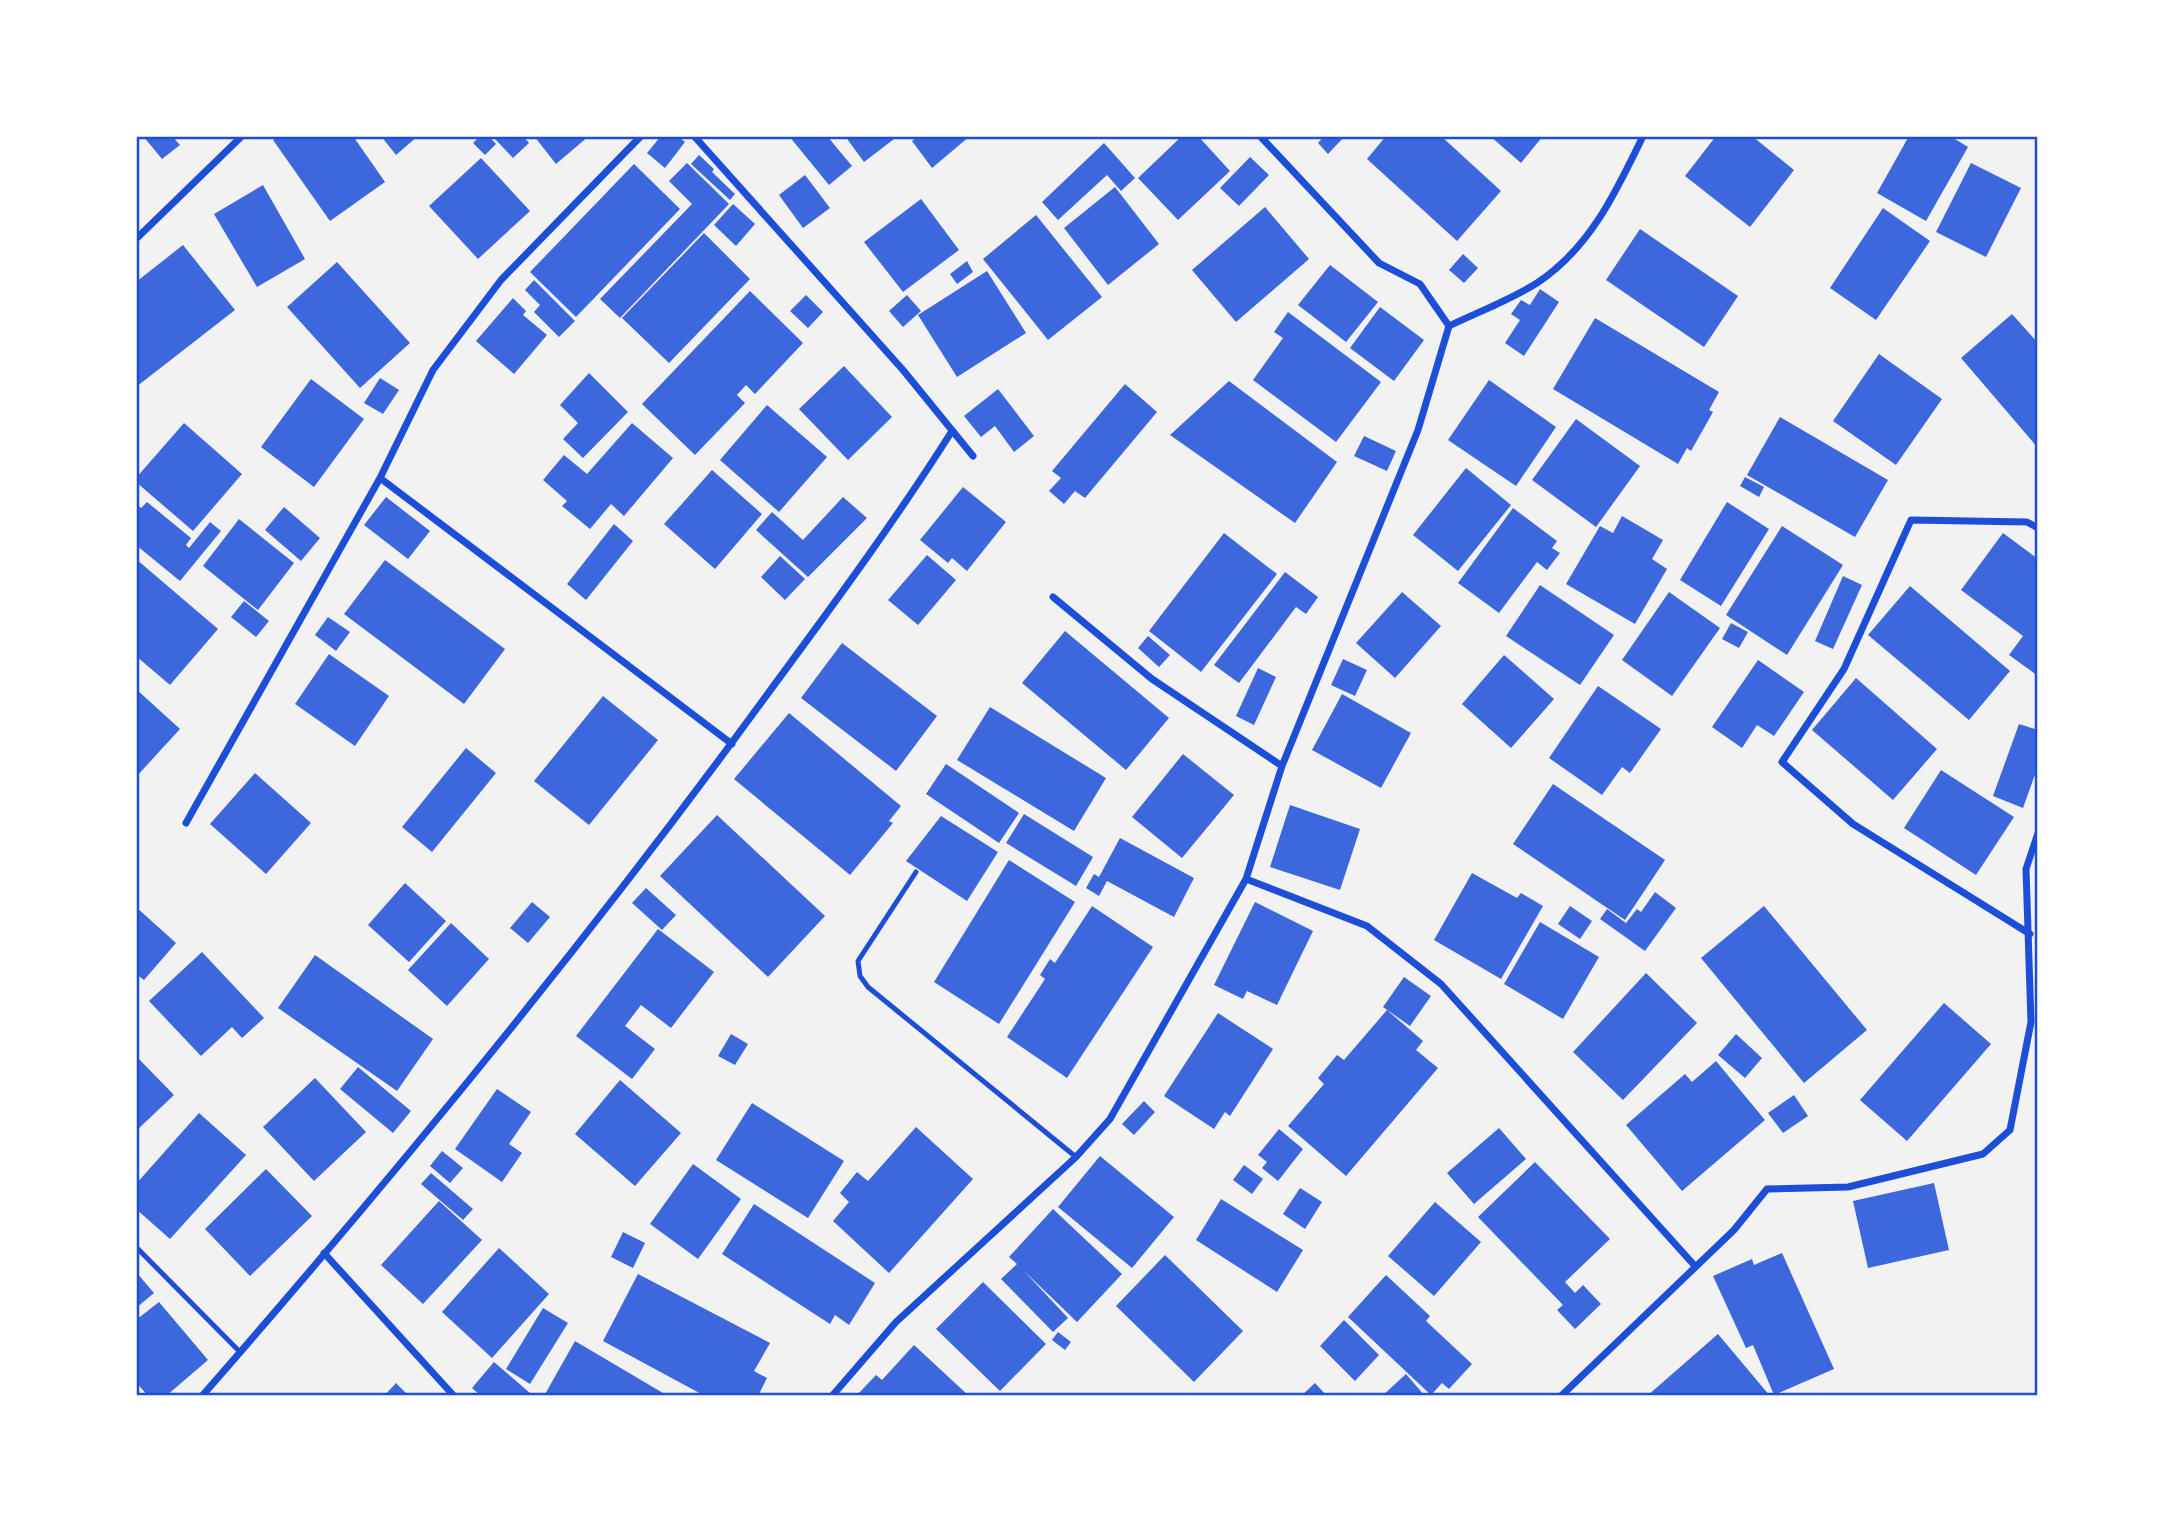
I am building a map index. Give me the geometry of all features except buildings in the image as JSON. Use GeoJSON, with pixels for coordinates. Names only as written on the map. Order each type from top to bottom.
{"type":"FeatureCollection","features":[{"type":"Feature","properties":{"kind":"street"},"geometry":{"type":"LineString","coordinates":[[136,239],[242,136]]}},
{"type":"Feature","properties":{"kind":"street"},"geometry":{"type":"LineString","coordinates":[[186,823],[380,478],[433,370],[501,280],[641,136]]}},
{"type":"Feature","properties":{"kind":"street"},"geometry":{"type":"LineString","coordinates":[[694,136],[903,370],[973,456]]}},
{"type":"Feature","properties":{"kind":"street"},"geometry":{"type":"LineString","coordinates":[[1260,136],[1379,263],[1420,284],[1449,326]]}},
{"type":"Feature","properties":{"kind":"street"},"geometry":{"type":"LineString","coordinates":[[832,1395],[896,1322],[1076,1157],[1110,1119],[1246,879],[1282,766],[1418,430],[1449,326],[1537,283],[1581,245],[1612,199],[1643,136]]}},
{"type":"Feature","properties":{"kind":"street"},"geometry":{"type":"LineString","coordinates":[[202,1395],[324,1254],[637,873],[898,517],[952,431]]}},
{"type":"Feature","properties":{"kind":"street"},"geometry":{"type":"LineString","coordinates":[[380,478],[732,744]]}},
{"type":"Feature","properties":{"kind":"street"},"geometry":{"type":"LineString","coordinates":[[2030,934],[1853,824],[1782,762],[1844,669],[1911,520],[2027,522],[2038,528]]}},
{"type":"Feature","properties":{"kind":"street"},"geometry":{"type":"LineString","coordinates":[[1054,597],[1152,679],[1282,766]]}},
{"type":"Feature","properties":{"kind":"street"},"geometry":{"type":"LineString","coordinates":[[1560,1395],[1734,1230],[1767,1189],[1848,1187],[1983,1154],[2010,1130],[2031,1022],[2026,869],[2038,833]]}},
{"type":"Feature","properties":{"kind":"street"},"geometry":{"type":"LineString","coordinates":[[1246,879],[1367,926],[1441,984],[1695,1266]]}},
{"type":"Feature","properties":{"kind":"street"},"geometry":{"type":"LineString","coordinates":[[324,1254],[454,1395]]}},
{"type":"Feature","properties":{"kind":"lane"},"geometry":{"type":"LineString","coordinates":[[916,872],[858,961],[860,976],[1076,1157]]}},
{"type":"Feature","properties":{"kind":"lane"},"geometry":{"type":"LineString","coordinates":[[136,1247],[240,1352]]}}]}
